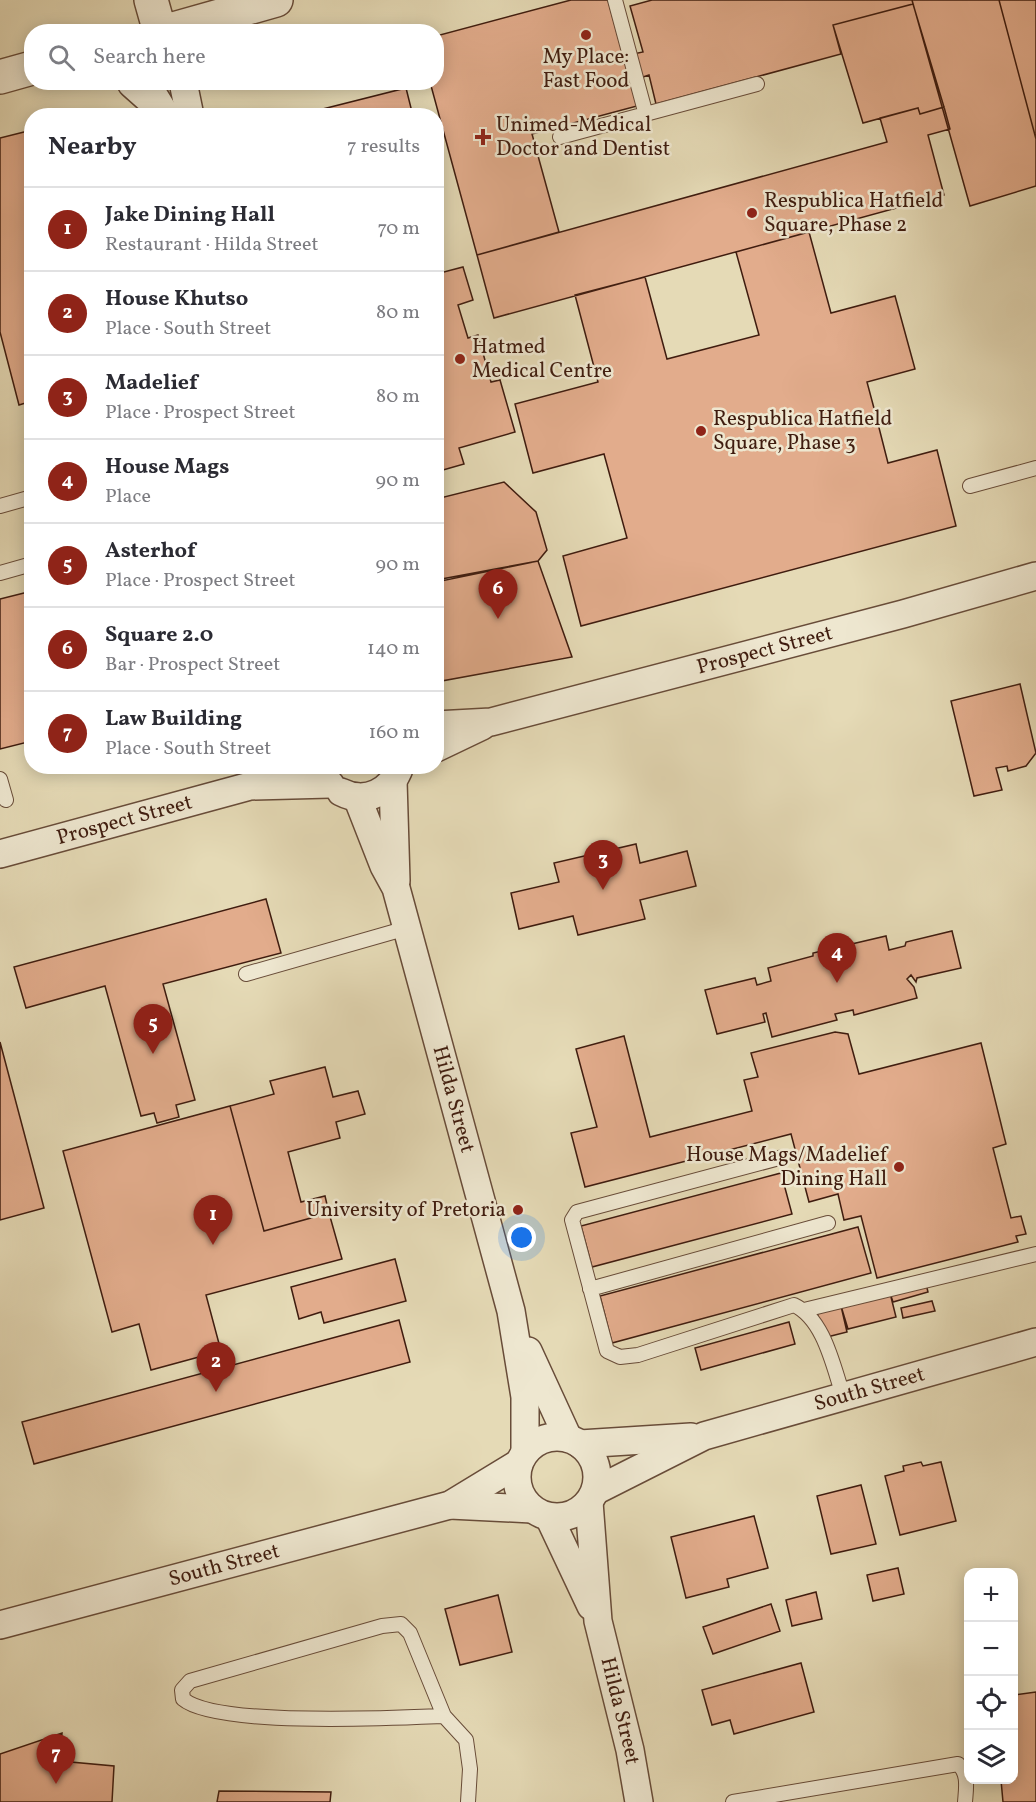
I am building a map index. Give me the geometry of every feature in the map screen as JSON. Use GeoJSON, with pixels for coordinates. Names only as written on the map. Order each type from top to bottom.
{"type":"FeatureCollection","features":[{"type":"Feature","properties":{"kind":"street"},"geometry":{"type":"LineString","coordinates":[[151,0],[158,24]]}},
{"type":"Feature","properties":{"kind":"street"},"geometry":{"type":"LineString","coordinates":[[190,24],[276,0]]}},
{"type":"Feature","properties":{"kind":"street"},"geometry":{"type":"LineString","coordinates":[[0,77],[24,70]]}},
{"type":"Feature","properties":{"kind":"street"},"geometry":{"type":"LineString","coordinates":[[143,90],[158,108]]}},
{"type":"Feature","properties":{"kind":"street"},"geometry":{"type":"LineString","coordinates":[[185,90],[188,108]]}},
{"type":"Feature","properties":{"kind":"street","name":"Prospect Street"},"geometry":{"type":"LineString","coordinates":[[444,744],[491,722],[903,614],[1036,576]]}},
{"type":"Feature","properties":{"kind":"street","name":"Prospect Street"},"geometry":{"type":"LineString","coordinates":[[444,725],[491,722]]}},
{"type":"Feature","properties":{"kind":"street","name":"Prospect Street"},"geometry":{"type":"LineString","coordinates":[[250,786],[271,774]]}},
{"type":"Feature","properties":{"kind":"street"},"geometry":{"type":"LineString","coordinates":[[325,775],[346,795],[357,797],[377,794],[396,774]]}},
{"type":"Feature","properties":{"kind":"street","name":"Hilda Street"},"geometry":{"type":"LineString","coordinates":[[396,774],[396,888]]}},
{"type":"Feature","properties":{"kind":"street","name":"Prospect Street"},"geometry":{"type":"LineString","coordinates":[[0,854],[250,786],[325,775]]}},
{"type":"Feature","properties":{"kind":"street","name":"Hilda Street"},"geometry":{"type":"LineString","coordinates":[[357,797],[384,867],[396,888],[512,1311],[525,1397],[522,1457]]}},
{"type":"Feature","properties":{"kind":"street","name":"Hilda Street"},"geometry":{"type":"LineString","coordinates":[[512,1311],[574,1441]]}},
{"type":"Feature","properties":{"kind":"street","name":"South Street"},"geometry":{"type":"LineString","coordinates":[[592,1497],[704,1436],[1036,1342]]}},
{"type":"Feature","properties":{"kind":"street","name":"South Street"},"geometry":{"type":"LineString","coordinates":[[574,1441],[704,1436]]}},
{"type":"Feature","properties":{"kind":"street"},"geometry":{"type":"LineString","coordinates":[[556,1437],[574,1441],[588,1451],[597,1470],[592,1497],[572,1515],[541,1513],[523,1500],[518,1488],[522,1457],[544,1439],[556,1437]]}},
{"type":"Feature","properties":{"kind":"street","name":"South Street"},"geometry":{"type":"LineString","coordinates":[[0,1625],[450,1505],[522,1457]]}},
{"type":"Feature","properties":{"kind":"street","name":"Hilda Street"},"geometry":{"type":"LineString","coordinates":[[592,1497],[598,1621],[628,1739],[639,1802]]}},
{"type":"Feature","properties":{"kind":"street","name":"South Street"},"geometry":{"type":"LineString","coordinates":[[450,1505],[541,1513]]}},
{"type":"Feature","properties":{"kind":"street","name":"Hilda Street"},"geometry":{"type":"LineString","coordinates":[[541,1513],[598,1621]]}},
{"type":"Feature","properties":{"kind":"lane"},"geometry":{"type":"LineString","coordinates":[[615,0],[646,115]]}},
{"type":"Feature","properties":{"kind":"lane"},"geometry":{"type":"LineString","coordinates":[[560,138],[757,84]]}},
{"type":"Feature","properties":{"kind":"lane"},"geometry":{"type":"LineString","coordinates":[[970,486],[1036,468]]}},
{"type":"Feature","properties":{"kind":"lane"},"geometry":{"type":"LineString","coordinates":[[0,506],[24,499]]}},
{"type":"Feature","properties":{"kind":"lane"},"geometry":{"type":"LineString","coordinates":[[0,573],[24,566]]}},
{"type":"Feature","properties":{"kind":"lane"},"geometry":{"type":"LineString","coordinates":[[0,779],[6,800]]}},
{"type":"Feature","properties":{"kind":"lane"},"geometry":{"type":"LineString","coordinates":[[246,974],[407,928]]}},
{"type":"Feature","properties":{"kind":"lane"},"geometry":{"type":"LineString","coordinates":[[783,1157],[577,1212],[572,1220],[607,1352],[620,1357],[638,1355],[794,1305],[804,1310],[823,1339],[843,1395]]}},
{"type":"Feature","properties":{"kind":"lane"},"geometry":{"type":"LineString","coordinates":[[590,1289],[828,1223]]}},
{"type":"Feature","properties":{"kind":"lane"},"geometry":{"type":"LineString","coordinates":[[804,1310],[1036,1254]]}},
{"type":"Feature","properties":{"kind":"lane"},"geometry":{"type":"LineString","coordinates":[[444,1716],[331,1719],[218,1713],[192,1706],[183,1699],[182,1690],[190,1682],[382,1626],[401,1624],[410,1634],[444,1716],[466,1740],[470,1769],[468,1802]]}},
{"type":"Feature","properties":{"kind":"lane"},"geometry":{"type":"LineString","coordinates":[[736,1802],[958,1764],[963,1767],[966,1780],[965,1802]]}},
{"type":"Feature","properties":{"kind":"building"},"geometry":{"type":"Polygon","coordinates":[[[571,0],[608,0],[637,106],[532,134],[559,232],[477,255],[444,134],[444,108],[437,108],[432,90],[444,90],[444,34],[571,0]]]}},
{"type":"Feature","properties":{"kind":"building"},"geometry":{"type":"Polygon","coordinates":[[[652,0],[912,0],[913,4],[833,25],[841,54],[656,104],[649,75],[640,78],[633,54],[643,52],[630,6],[652,0]]]}},
{"type":"Feature","properties":{"kind":"building"},"geometry":{"type":"Polygon","coordinates":[[[912,0],[999,0],[1036,139],[1036,186],[970,206],[912,0]]]}},
{"type":"Feature","properties":{"kind":"building"},"geometry":{"type":"Polygon","coordinates":[[[999,0],[1036,0],[1036,139],[999,0]]]}},
{"type":"Feature","properties":{"kind":"building"},"geometry":{"type":"Polygon","coordinates":[[[913,4],[944,107],[920,114],[918,108],[863,123],[833,25],[913,4]]]}},
{"type":"Feature","properties":{"kind":"building"},"geometry":{"type":"Polygon","coordinates":[[[398,90],[406,90],[411,108],[327,108],[398,90]]]}},
{"type":"Feature","properties":{"kind":"building","name":"Respublica Hatfield Square, Phase 2"},"geometry":{"type":"Polygon","coordinates":[[[944,107],[950,129],[928,135],[944,195],[494,318],[477,255],[887,142],[880,118],[918,108],[920,114],[944,107]]]}},
{"type":"Feature","properties":{"kind":"building"},"geometry":{"type":"Polygon","coordinates":[[[24,132],[24,403],[19,405],[0,332],[0,138],[24,132]]]}},
{"type":"Feature","properties":{"kind":"building","name":"Respublica Hatfield Square, Phase 3"},"geometry":{"type":"Polygon","coordinates":[[[809,232],[831,313],[895,296],[915,369],[867,382],[888,463],[937,450],[956,526],[581,626],[563,556],[627,538],[604,454],[533,473],[515,404],[598,382],[575,295],[645,277],[667,359],[759,335],[736,252],[809,232]]]}},
{"type":"Feature","properties":{"kind":"building","name":"Hatmed Medical Centre"},"geometry":{"type":"Polygon","coordinates":[[[463,267],[473,300],[458,305],[468,338],[478,335],[491,382],[500,380],[515,432],[459,448],[464,464],[444,470],[444,272],[463,267]]]}},
{"type":"Feature","properties":{"kind":"building"},"geometry":{"type":"Polygon","coordinates":[[[504,482],[536,512],[547,550],[538,561],[444,579],[444,497],[504,482]]]}},
{"type":"Feature","properties":{"kind":"building"},"geometry":{"type":"Polygon","coordinates":[[[538,561],[572,657],[444,681],[444,580],[538,561]]]}},
{"type":"Feature","properties":{"kind":"building"},"geometry":{"type":"Polygon","coordinates":[[[24,593],[24,743],[0,749],[0,599],[24,593]]]}},
{"type":"Feature","properties":{"kind":"building"},"geometry":{"type":"Polygon","coordinates":[[[1020,684],[1036,753],[1026,766],[1008,771],[1007,766],[996,768],[1002,790],[974,796],[951,701],[1020,684]]]}},
{"type":"Feature","properties":{"kind":"building"},"geometry":{"type":"Polygon","coordinates":[[[636,844],[640,863],[687,851],[696,886],[640,900],[645,919],[578,935],[573,916],[519,929],[511,893],[559,882],[554,863],[636,844]]]}},
{"type":"Feature","properties":{"kind":"building"},"geometry":{"type":"Polygon","coordinates":[[[266,899],[281,953],[163,984],[195,1100],[176,1105],[179,1117],[157,1123],[154,1113],[141,1116],[105,986],[26,1008],[14,967],[266,899]]]}},
{"type":"Feature","properties":{"kind":"building"},"geometry":{"type":"Polygon","coordinates":[[[952,931],[961,968],[917,978],[916,982],[911,975],[907,979],[914,987],[917,998],[854,1015],[853,1010],[835,1014],[837,1020],[772,1037],[766,1013],[763,1014],[765,1022],[717,1034],[705,990],[755,978],[757,985],[771,981],[768,968],[813,956],[813,953],[886,936],[889,950],[905,946],[906,942],[952,931]]]}},
{"type":"Feature","properties":{"kind":"building","name":"House Mags/Madelief Dining Hall"},"geometry":{"type":"Polygon","coordinates":[[[835,1032],[848,1034],[859,1074],[981,1043],[1006,1144],[993,1148],[1011,1218],[1021,1216],[1026,1234],[1016,1236],[1018,1242],[877,1278],[861,1216],[844,1220],[838,1194],[809,1202],[791,1134],[585,1187],[571,1133],[597,1127],[576,1049],[624,1036],[650,1137],[752,1111],[744,1080],[758,1077],[751,1053],[835,1032]]]}},
{"type":"Feature","properties":{"kind":"building"},"geometry":{"type":"Polygon","coordinates":[[[0,1042],[44,1208],[0,1220],[0,1042]]]}},
{"type":"Feature","properties":{"kind":"building"},"geometry":{"type":"Polygon","coordinates":[[[325,1067],[333,1097],[358,1091],[365,1114],[336,1122],[340,1138],[288,1152],[301,1202],[325,1196],[329,1213],[264,1231],[230,1106],[274,1094],[270,1081],[325,1067]]]}},
{"type":"Feature","properties":{"kind":"building"},"geometry":{"type":"Polygon","coordinates":[[[230,1106],[264,1231],[329,1213],[342,1259],[206,1295],[221,1351],[151,1370],[139,1324],[112,1332],[63,1151],[230,1106]]]}},
{"type":"Feature","properties":{"kind":"building"},"geometry":{"type":"Polygon","coordinates":[[[781,1173],[792,1214],[592,1267],[581,1226],[781,1173]]]}},
{"type":"Feature","properties":{"kind":"building"},"geometry":{"type":"Polygon","coordinates":[[[858,1227],[871,1273],[612,1343],[600,1296],[858,1227]]]}},
{"type":"Feature","properties":{"kind":"building"},"geometry":{"type":"Polygon","coordinates":[[[395,1259],[406,1301],[324,1323],[321,1312],[299,1319],[291,1287],[395,1259]]]}},
{"type":"Feature","properties":{"kind":"building"},"geometry":{"type":"Polygon","coordinates":[[[926,1284],[928,1292],[893,1302],[890,1293],[926,1284]]]}},
{"type":"Feature","properties":{"kind":"building"},"geometry":{"type":"Polygon","coordinates":[[[890,1293],[896,1317],[848,1329],[841,1306],[890,1293]]]}},
{"type":"Feature","properties":{"kind":"building"},"geometry":{"type":"Polygon","coordinates":[[[932,1301],[935,1311],[903,1318],[901,1308],[932,1301]]]}},
{"type":"Feature","properties":{"kind":"building"},"geometry":{"type":"Polygon","coordinates":[[[841,1306],[847,1332],[823,1338],[817,1312],[841,1306]]]}},
{"type":"Feature","properties":{"kind":"building"},"geometry":{"type":"Polygon","coordinates":[[[399,1320],[410,1362],[34,1464],[22,1422],[399,1320]]]}},
{"type":"Feature","properties":{"kind":"building"},"geometry":{"type":"Polygon","coordinates":[[[789,1322],[795,1344],[701,1370],[695,1348],[789,1322]]]}},
{"type":"Feature","properties":{"kind":"building"},"geometry":{"type":"Polygon","coordinates":[[[921,1462],[923,1466],[941,1462],[956,1521],[900,1535],[885,1476],[904,1471],[903,1466],[921,1462]]]}},
{"type":"Feature","properties":{"kind":"building"},"geometry":{"type":"Polygon","coordinates":[[[861,1485],[876,1544],[831,1554],[817,1496],[861,1485]]]}},
{"type":"Feature","properties":{"kind":"building"},"geometry":{"type":"Polygon","coordinates":[[[754,1516],[768,1568],[727,1579],[729,1587],[686,1598],[671,1537],[754,1516]]]}},
{"type":"Feature","properties":{"kind":"building"},"geometry":{"type":"Polygon","coordinates":[[[898,1568],[904,1594],[873,1601],[867,1575],[898,1568]]]}},
{"type":"Feature","properties":{"kind":"building"},"geometry":{"type":"Polygon","coordinates":[[[816,1592],[822,1619],[792,1626],[786,1600],[816,1592]]]}},
{"type":"Feature","properties":{"kind":"building"},"geometry":{"type":"Polygon","coordinates":[[[498,1595],[512,1652],[460,1665],[445,1609],[498,1595]]]}},
{"type":"Feature","properties":{"kind":"building"},"geometry":{"type":"Polygon","coordinates":[[[771,1604],[780,1631],[713,1654],[703,1627],[771,1604]]]}},
{"type":"Feature","properties":{"kind":"building"},"geometry":{"type":"Polygon","coordinates":[[[801,1663],[814,1712],[734,1734],[730,1720],[712,1725],[702,1690],[801,1663]]]}},
{"type":"Feature","properties":{"kind":"building"},"geometry":{"type":"Polygon","coordinates":[[[1036,1692],[1036,1802],[1003,1802],[1001,1784],[1018,1784],[1018,1694],[1036,1692]]]}},
{"type":"Feature","properties":{"kind":"building"},"geometry":{"type":"Polygon","coordinates":[[[62,1733],[60,1761],[114,1766],[112,1802],[0,1802],[0,1754],[62,1733]]]}},
{"type":"Feature","properties":{"kind":"building"},"geometry":{"type":"Polygon","coordinates":[[[219,1791],[331,1792],[330,1802],[217,1802],[219,1791]]]}},
{"type":"Feature","properties":{"kind":"place","name":"My Place: Fast Food"},"geometry":{"type":"Point","coordinates":[586,35]}},
{"type":"Feature","properties":{"kind":"place","name":"Unimed-Medical Doctor and Dentist"},"geometry":{"type":"Point","coordinates":[483,137]}},
{"type":"Feature","properties":{"kind":"place","name":"Respublica Hatfield Square, Phase 2"},"geometry":{"type":"Point","coordinates":[752,213]}},
{"type":"Feature","properties":{"kind":"place","name":"Hatmed Medical Centre"},"geometry":{"type":"Point","coordinates":[460,359]}},
{"type":"Feature","properties":{"kind":"place","name":"Respublica Hatfield Square, Phase 3"},"geometry":{"type":"Point","coordinates":[701,431]}},
{"type":"Feature","properties":{"kind":"place","name":"Square 2.0"},"geometry":{"type":"Point","coordinates":[498,619]}},
{"type":"Feature","properties":{"kind":"place","name":"Madelief"},"geometry":{"type":"Point","coordinates":[603,890]}},
{"type":"Feature","properties":{"kind":"place","name":"House Mags"},"geometry":{"type":"Point","coordinates":[837,983]}},
{"type":"Feature","properties":{"kind":"place","name":"Asterhof"},"geometry":{"type":"Point","coordinates":[153,1054]}},
{"type":"Feature","properties":{"kind":"place","name":"House Mags/Madelief Dining Hall"},"geometry":{"type":"Point","coordinates":[899,1167]}},
{"type":"Feature","properties":{"kind":"place","name":"University of Pretoria"},"geometry":{"type":"Point","coordinates":[518,1210]}},
{"type":"Feature","properties":{"kind":"place","name":"Jake Dining Hall"},"geometry":{"type":"Point","coordinates":[213,1245]}},
{"type":"Feature","properties":{"kind":"place","name":"House Khutso"},"geometry":{"type":"Point","coordinates":[216,1392]}},
{"type":"Feature","properties":{"kind":"place","name":"Law Building"},"geometry":{"type":"Point","coordinates":[56,1784]}}]}
